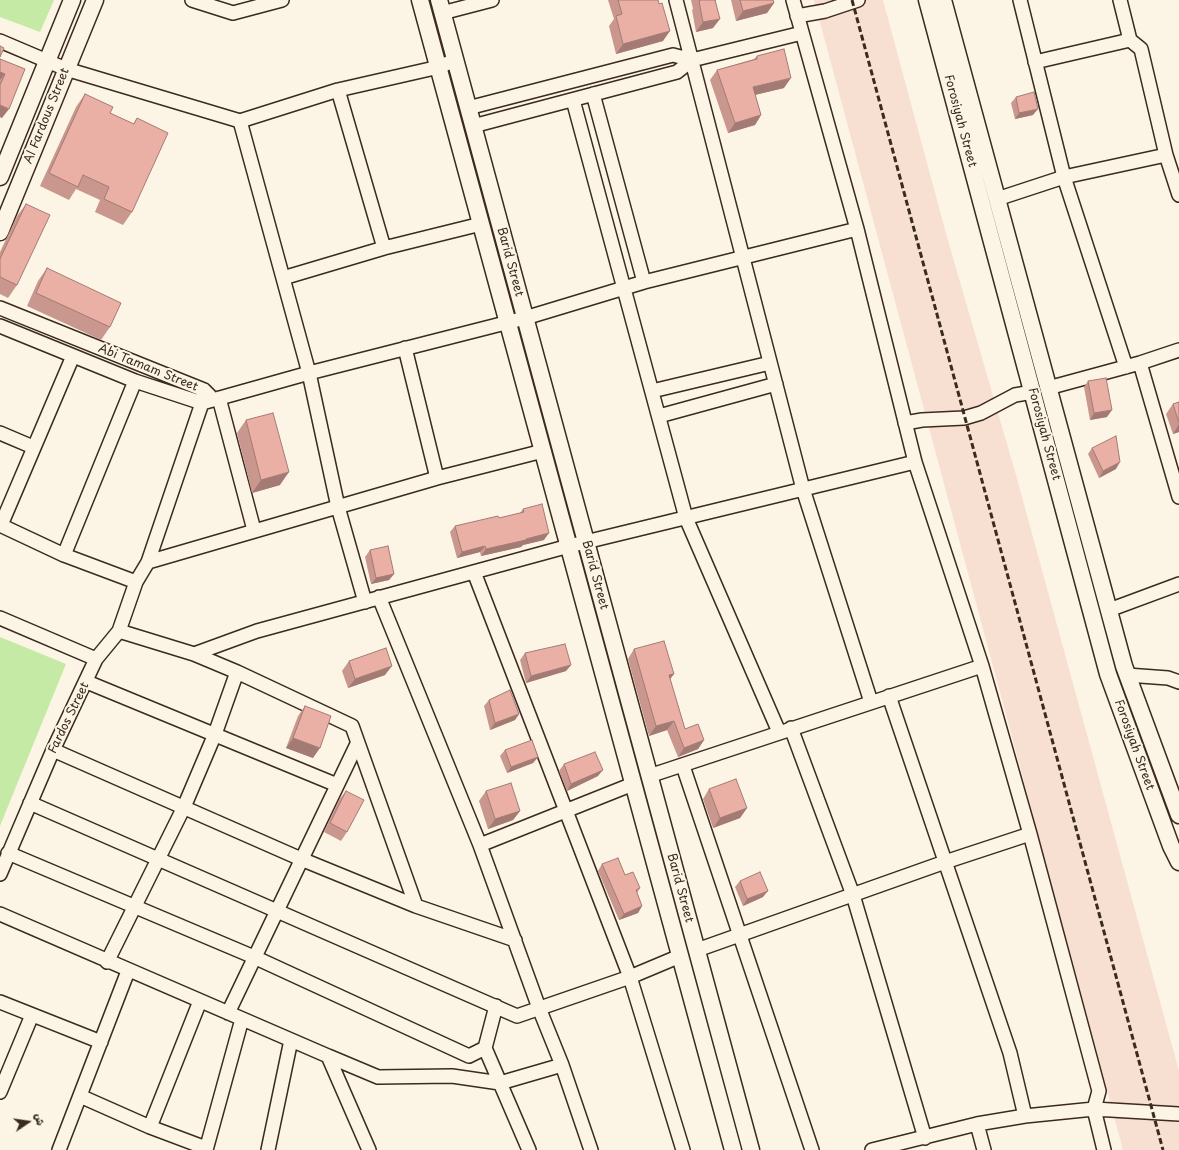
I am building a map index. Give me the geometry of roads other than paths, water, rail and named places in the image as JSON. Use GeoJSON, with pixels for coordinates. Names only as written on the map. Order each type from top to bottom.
{"type":"FeatureCollection","features":[{"type":"Feature","properties":{"kind":"main road","name":"Al Fardous Street"},"geometry":{"type":"LineString","coordinates":[[0,177],[72,0]]}},
{"type":"Feature","properties":{"kind":"main road","name":"Al Fardous Street"},"geometry":{"type":"LineString","coordinates":[[0,232],[95,0]]}},
{"type":"Feature","properties":{"kind":"main road","name":"Barid Street"},"geometry":{"type":"LineString","coordinates":[[420,0],[733,1150]]}},
{"type":"Feature","properties":{"kind":"main road","name":"Forosiyah Street"},"geometry":{"type":"LineString","coordinates":[[927,0],[1108,674],[1171,846],[1179,862]]}},
{"type":"Feature","properties":{"kind":"main road","name":"Forosiyah Street"},"geometry":{"type":"LineString","coordinates":[[943,0],[1127,675],[1179,815]]}},
{"type":"Feature","properties":{"kind":"main road","name":"Barid Street"},"geometry":{"type":"LineString","coordinates":[[440,7],[751,1150]]}},
{"type":"Feature","properties":{"kind":"street"},"geometry":{"type":"LineString","coordinates":[[192,0],[233,13],[282,0]]}},
{"type":"Feature","properties":{"kind":"street"},"geometry":{"type":"LineString","coordinates":[[440,7],[492,0]]}},
{"type":"Feature","properties":{"kind":"street"},"geometry":{"type":"LineString","coordinates":[[676,0],[803,489],[871,702]]}},
{"type":"Feature","properties":{"kind":"street"},"geometry":{"type":"LineString","coordinates":[[793,0],[857,229],[915,462],[982,666],[1030,834],[1099,1091],[1094,1109],[1104,1150]]}},
{"type":"Feature","properties":{"kind":"street"},"geometry":{"type":"LineString","coordinates":[[797,16],[825,12],[858,0]]}},
{"type":"Feature","properties":{"kind":"street"},"geometry":{"type":"LineString","coordinates":[[1020,0],[1064,177],[1126,367]]}},
{"type":"Feature","properties":{"kind":"street"},"geometry":{"type":"LineString","coordinates":[[1120,0],[1130,40],[1142,49],[1166,155],[1179,195]]}},
{"type":"Feature","properties":{"kind":"street"},"geometry":{"type":"LineString","coordinates":[[473,126],[677,72],[692,60],[802,33]]}},
{"type":"Feature","properties":{"kind":"street"},"geometry":{"type":"LineString","coordinates":[[1035,62],[1130,40]]}},
{"type":"Feature","properties":{"kind":"street"},"geometry":{"type":"LineString","coordinates":[[0,41],[66,69],[240,121],[338,90],[439,67],[455,60]]}},
{"type":"Feature","properties":{"kind":"street"},"geometry":{"type":"LineString","coordinates":[[468,108],[673,55],[692,60]]}},
{"type":"Feature","properties":{"kind":"street"},"geometry":{"type":"LineString","coordinates":[[338,90],[384,248]]}},
{"type":"Feature","properties":{"kind":"street"},"geometry":{"type":"LineString","coordinates":[[592,94],[644,282]]}},
{"type":"Feature","properties":{"kind":"street"},"geometry":{"type":"LineString","coordinates":[[574,100],[686,518],[785,730],[853,895],[925,1138]]}},
{"type":"Feature","properties":{"kind":"street"},"geometry":{"type":"LineString","coordinates":[[240,121],[309,373],[338,507],[365,602]]}},
{"type":"Feature","properties":{"kind":"street"},"geometry":{"type":"LineString","coordinates":[[997,199],[1064,177],[1166,155]]}},
{"type":"Feature","properties":{"kind":"street"},"geometry":{"type":"LineString","coordinates":[[284,278],[384,248],[481,224]]}},
{"type":"Feature","properties":{"kind":"street"},"geometry":{"type":"LineString","coordinates":[[210,398],[525,318],[644,282],[857,229]]}},
{"type":"Feature","properties":{"kind":"street","name":"Abi Tamam Street"},"geometry":{"type":"LineString","coordinates":[[0,308],[210,398]]}},
{"type":"Feature","properties":{"kind":"street","name":"Abi Tamam Street"},"geometry":{"type":"LineString","coordinates":[[0,326],[135,382],[210,398]]}},
{"type":"Feature","properties":{"kind":"street"},"geometry":{"type":"LineString","coordinates":[[405,348],[437,478]]}},
{"type":"Feature","properties":{"kind":"street"},"geometry":{"type":"LineString","coordinates":[[1048,388],[1140,363],[1179,350]]}},
{"type":"Feature","properties":{"kind":"street"},"geometry":{"type":"LineString","coordinates":[[73,356],[0,525],[64,555],[136,582]]}},
{"type":"Feature","properties":{"kind":"street"},"geometry":{"type":"LineString","coordinates":[[652,391],[770,363]]}},
{"type":"Feature","properties":{"kind":"street"},"geometry":{"type":"LineString","coordinates":[[1140,363],[1179,497]]}},
{"type":"Feature","properties":{"kind":"street"},"geometry":{"type":"LineString","coordinates":[[64,555],[135,382]]}},
{"type":"Feature","properties":{"kind":"street"},"geometry":{"type":"LineString","coordinates":[[659,416],[776,384]]}},
{"type":"Feature","properties":{"kind":"street"},"geometry":{"type":"LineString","coordinates":[[905,424],[922,420],[964,418],[981,413],[1015,395],[1033,392]]}},
{"type":"Feature","properties":{"kind":"street"},"geometry":{"type":"LineString","coordinates":[[210,398],[254,530]]}},
{"type":"Feature","properties":{"kind":"street"},"geometry":{"type":"LineString","coordinates":[[210,398],[148,562],[136,582],[119,631],[194,654],[237,672],[352,726],[357,744],[416,906]]}},
{"type":"Feature","properties":{"kind":"street"},"geometry":{"type":"LineString","coordinates":[[0,433],[33,447]]}},
{"type":"Feature","properties":{"kind":"street"},"geometry":{"type":"LineString","coordinates":[[148,562],[437,478],[543,451]]}},
{"type":"Feature","properties":{"kind":"street"},"geometry":{"type":"LineString","coordinates":[[194,654],[257,631],[569,546],[915,462]]}},
{"type":"Feature","properties":{"kind":"street"},"geometry":{"type":"LineString","coordinates":[[474,572],[630,977],[683,1150]]}},
{"type":"Feature","properties":{"kind":"street"},"geometry":{"type":"LineString","coordinates":[[1109,610],[1179,584]]}},
{"type":"Feature","properties":{"kind":"street"},"geometry":{"type":"LineString","coordinates":[[379,597],[480,845],[592,1150]]}},
{"type":"Feature","properties":{"kind":"street"},"geometry":{"type":"LineString","coordinates":[[0,618],[96,659]]}},
{"type":"Feature","properties":{"kind":"street","name":"Fardos Street"},"geometry":{"type":"LineString","coordinates":[[0,874],[53,750],[87,682],[96,659],[119,631]]}},
{"type":"Feature","properties":{"kind":"street"},"geometry":{"type":"LineString","coordinates":[[649,776],[982,666]]}},
{"type":"Feature","properties":{"kind":"street"},"geometry":{"type":"LineString","coordinates":[[107,962],[133,906],[160,859],[184,807],[215,734],[237,672]]}},
{"type":"Feature","properties":{"kind":"street"},"geometry":{"type":"LineString","coordinates":[[1127,675],[1168,678],[1179,682]]}},
{"type":"Feature","properties":{"kind":"street"},"geometry":{"type":"LineString","coordinates":[[87,682],[337,785]]}},
{"type":"Feature","properties":{"kind":"street"},"geometry":{"type":"LineString","coordinates":[[889,696],[1010,1053],[1025,1116]]}},
{"type":"Feature","properties":{"kind":"street"},"geometry":{"type":"LineString","coordinates":[[228,1013],[357,744]]}},
{"type":"Feature","properties":{"kind":"street"},"geometry":{"type":"LineString","coordinates":[[53,750],[301,859],[416,906],[515,940]]}},
{"type":"Feature","properties":{"kind":"street"},"geometry":{"type":"LineString","coordinates":[[683,766],[812,1150]]}},
{"type":"Feature","properties":{"kind":"street"},"geometry":{"type":"LineString","coordinates":[[480,845],[633,784]]}},
{"type":"Feature","properties":{"kind":"street"},"geometry":{"type":"LineString","coordinates":[[30,803],[277,909],[518,1016],[630,977],[680,956]]}},
{"type":"Feature","properties":{"kind":"street"},"geometry":{"type":"LineString","coordinates":[[697,950],[945,862],[1030,834]]}},
{"type":"Feature","properties":{"kind":"street"},"geometry":{"type":"LineString","coordinates":[[8,854],[254,957],[469,1056],[485,1048]]}},
{"type":"Feature","properties":{"kind":"street"},"geometry":{"type":"LineString","coordinates":[[0,914],[107,962],[378,1077],[452,1076],[500,1083],[562,1065]]}},
{"type":"Feature","properties":{"kind":"street"},"geometry":{"type":"LineString","coordinates":[[59,1150],[128,970]]}},
{"type":"Feature","properties":{"kind":"street"},"geometry":{"type":"LineString","coordinates":[[150,1127],[200,1001]]}},
{"type":"Feature","properties":{"kind":"street"},"geometry":{"type":"LineString","coordinates":[[0,1002],[101,1042]]}},
{"type":"Feature","properties":{"kind":"street"},"geometry":{"type":"LineString","coordinates":[[496,1006],[485,1048],[529,1150]]}},
{"type":"Feature","properties":{"kind":"street"},"geometry":{"type":"LineString","coordinates":[[0,1092],[32,1015]]}},
{"type":"Feature","properties":{"kind":"street"},"geometry":{"type":"LineString","coordinates":[[80,1096],[150,1127],[206,1149],[242,1019]]}},
{"type":"Feature","properties":{"kind":"street"},"geometry":{"type":"LineString","coordinates":[[268,1150],[291,1040]]}},
{"type":"Feature","properties":{"kind":"street"},"geometry":{"type":"LineString","coordinates":[[328,1056],[369,1150]]}},
{"type":"Feature","properties":{"kind":"street"},"geometry":{"type":"LineString","coordinates":[[872,1150],[977,1124],[1025,1116],[1094,1109],[1179,1114]]}},
{"type":"Feature","properties":{"kind":"street"},"geometry":{"type":"LineString","coordinates":[[977,1124],[984,1150]]}},
{"type":"Feature","properties":{"kind":"railway"},"geometry":{"type":"LineString","coordinates":[[852,0],[1163,1150]]}}]}
